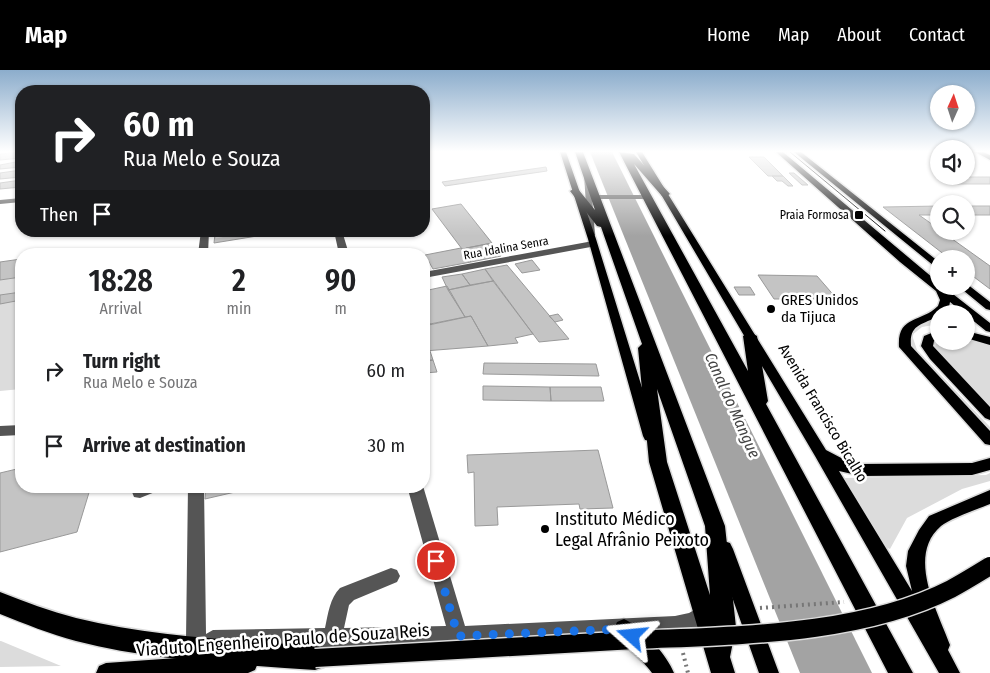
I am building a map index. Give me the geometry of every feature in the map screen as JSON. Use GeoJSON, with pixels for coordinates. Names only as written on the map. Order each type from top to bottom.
{"type":"FeatureCollection","features":[{"type":"Feature","properties":{"kind":"highway"},"geometry":{"type":"LineString","coordinates":[[590,180],[601,197],[611,238],[715,526],[724,627],[721,665]]}},
{"type":"Feature","properties":{"kind":"highway"},"geometry":{"type":"LineString","coordinates":[[635,180],[641,197],[762,412],[901,673]]}},
{"type":"Feature","properties":{"kind":"highway"},"geometry":{"type":"LineString","coordinates":[[651,180],[664,194]]}},
{"type":"Feature","properties":{"kind":"highway"},"geometry":{"type":"LineString","coordinates":[[575,191],[611,238]]}},
{"type":"Feature","properties":{"kind":"highway"},"geometry":{"type":"LineString","coordinates":[[643,324],[658,462],[721,665]]}},
{"type":"Feature","properties":{"kind":"highway"},"geometry":{"type":"LineString","coordinates":[[750,336],[762,412]]}},
{"type":"Feature","properties":{"kind":"highway"},"geometry":{"type":"LineString","coordinates":[[0,603],[56,625],[110,637],[223,651],[315,658]]}},
{"type":"Feature","properties":{"kind":"main road"},"geometry":{"type":"LineString","coordinates":[[572,180],[658,462]]}},
{"type":"Feature","properties":{"kind":"main road","name":"Avenida Francisco Bicalho"},"geometry":{"type":"LineString","coordinates":[[656,180],[950,672]]}},
{"type":"Feature","properties":{"kind":"main road"},"geometry":{"type":"LineString","coordinates":[[811,180],[930,282]]}},
{"type":"Feature","properties":{"kind":"main road"},"geometry":{"type":"LineString","coordinates":[[831,180],[930,261]]}},
{"type":"Feature","properties":{"kind":"main road"},"geometry":{"type":"LineString","coordinates":[[883,243],[901,246],[907,244],[906,241]]}},
{"type":"Feature","properties":{"kind":"main road"},"geometry":{"type":"LineString","coordinates":[[920,274],[922,270],[930,269]]}},
{"type":"Feature","properties":{"kind":"main road"},"geometry":{"type":"LineString","coordinates":[[943,295],[945,300],[940,311],[911,325],[904,331],[902,337],[905,346],[990,440]]}},
{"type":"Feature","properties":{"kind":"main road"},"geometry":{"type":"LineString","coordinates":[[948,295],[990,329]]}},
{"type":"Feature","properties":{"kind":"main road"},"geometry":{"type":"LineString","coordinates":[[975,295],[990,307]]}},
{"type":"Feature","properties":{"kind":"main road"},"geometry":{"type":"LineString","coordinates":[[975,337],[990,341]]}},
{"type":"Feature","properties":{"kind":"main road"},"geometry":{"type":"LineString","coordinates":[[930,338],[927,346],[934,356],[990,415]]}},
{"type":"Feature","properties":{"kind":"main road"},"geometry":{"type":"LineString","coordinates":[[820,452],[837,464],[861,470],[972,469],[990,464]]}},
{"type":"Feature","properties":{"kind":"main road"},"geometry":{"type":"LineString","coordinates":[[950,672],[920,588],[915,566],[917,551],[925,534],[935,521],[990,497]]}},
{"type":"Feature","properties":{"kind":"main road"},"geometry":{"type":"LineString","coordinates":[[715,526],[769,673]]}},
{"type":"Feature","properties":{"kind":"main road","name":"Viaduto Engenheiro Paulo de Souza Reis"},"geometry":{"type":"LineString","coordinates":[[106,673],[315,658],[737,634],[814,627],[889,612],[941,595],[973,578],[990,566]]}},
{"type":"Feature","properties":{"kind":"main road"},"geometry":{"type":"LineString","coordinates":[[624,629],[653,657],[664,673]]}},
{"type":"Feature","properties":{"kind":"street"},"geometry":{"type":"LineString","coordinates":[[587,180],[592,242]]}},
{"type":"Feature","properties":{"kind":"street"},"geometry":{"type":"LineString","coordinates":[[0,195],[15,193]]}},
{"type":"Feature","properties":{"kind":"street"},"geometry":{"type":"LineString","coordinates":[[601,197],[641,197]]}},
{"type":"Feature","properties":{"kind":"street"},"geometry":{"type":"LineString","coordinates":[[0,202],[15,201]]}},
{"type":"Feature","properties":{"kind":"street","name":"Rua Idalina Senra"},"geometry":{"type":"LineString","coordinates":[[430,274],[592,242]]}},
{"type":"Feature","properties":{"kind":"street"},"geometry":{"type":"LineString","coordinates":[[0,431],[15,430]]}},
{"type":"Feature","properties":{"kind":"street"},"geometry":{"type":"LineString","coordinates":[[196,493],[196,640]]}},
{"type":"Feature","properties":{"kind":"street"},"geometry":{"type":"LineString","coordinates":[[417,493],[458,636]]}},
{"type":"Feature","properties":{"kind":"street"},"geometry":{"type":"LineString","coordinates":[[332,638],[341,600],[347,594],[391,576]]}},
{"type":"Feature","properties":{"kind":"street"},"geometry":{"type":"LineString","coordinates":[[0,593],[39,610],[81,623],[140,634],[196,640],[458,636],[624,629],[687,624],[699,619],[705,613]]}},
{"type":"Feature","properties":{"kind":"path"},"geometry":{"type":"LineString","coordinates":[[755,608],[854,601]]}},
{"type":"Feature","properties":{"kind":"shaded area"},"geometry":{"type":"Polygon","coordinates":[[[15,278],[15,390],[0,391],[0,280],[15,278]]]}},
{"type":"Feature","properties":{"kind":"shaded area"},"geometry":{"type":"Polygon","coordinates":[[[930,320],[930,326],[922,327],[912,335],[917,350],[990,427],[990,433],[909,345],[912,329],[930,320]]]}},
{"type":"Feature","properties":{"kind":"shaded area"},"geometry":{"type":"Polygon","coordinates":[[[975,341],[990,346],[990,406],[940,357],[936,350],[975,350],[975,341]]]}},
{"type":"Feature","properties":{"kind":"shaded area"},"geometry":{"type":"Polygon","coordinates":[[[990,473],[990,481],[962,489],[907,518],[890,549],[883,546],[844,478],[986,475],[990,473]]]}},
{"type":"Feature","properties":{"kind":"shaded area"},"geometry":{"type":"Polygon","coordinates":[[[1,641],[61,666],[0,667],[1,641]]]}},
{"type":"Feature","properties":{"kind":"water","name":"Canal do Mangue"},"geometry":{"type":"Polygon","coordinates":[[[601,180],[626,180],[872,673],[800,673],[601,180]]]}},
{"type":"Feature","properties":{"kind":"building"},"geometry":{"type":"Polygon","coordinates":[[[455,180],[485,180],[445,186],[442,182],[455,180]]]}},
{"type":"Feature","properties":{"kind":"building"},"geometry":{"type":"Polygon","coordinates":[[[787,180],[793,186],[788,186],[782,181],[777,181],[787,180]]]}},
{"type":"Feature","properties":{"kind":"building"},"geometry":{"type":"Polygon","coordinates":[[[797,180],[802,180],[808,185],[802,185],[797,180]]]}},
{"type":"Feature","properties":{"kind":"building"},"geometry":{"type":"Polygon","coordinates":[[[975,180],[990,180],[990,184],[975,184],[975,180]]]}},
{"type":"Feature","properties":{"kind":"building"},"geometry":{"type":"Polygon","coordinates":[[[15,181],[15,188],[0,189],[0,183],[15,181]]]}},
{"type":"Feature","properties":{"kind":"building"},"geometry":{"type":"Polygon","coordinates":[[[461,204],[492,243],[462,249],[432,209],[461,204]]]}},
{"type":"Feature","properties":{"kind":"building"},"geometry":{"type":"Polygon","coordinates":[[[930,206],[930,215],[919,215],[930,223],[930,240],[954,240],[968,250],[938,250],[883,207],[930,206]]]}},
{"type":"Feature","properties":{"kind":"building"},"geometry":{"type":"Polygon","coordinates":[[[975,206],[990,206],[990,215],[975,215],[975,206]]]}},
{"type":"Feature","properties":{"kind":"building"},"geometry":{"type":"Polygon","coordinates":[[[215,237],[251,237],[214,243],[215,237]]]}},
{"type":"Feature","properties":{"kind":"building"},"geometry":{"type":"Polygon","coordinates":[[[492,243],[501,256],[471,262],[466,255],[471,255],[466,248],[492,243]]]}},
{"type":"Feature","properties":{"kind":"building"},"geometry":{"type":"Polygon","coordinates":[[[461,248],[471,262],[433,269],[430,264],[430,254],[461,248]]]}},
{"type":"Feature","properties":{"kind":"building"},"geometry":{"type":"Polygon","coordinates":[[[975,255],[990,266],[990,289],[975,278],[975,255]]]}},
{"type":"Feature","properties":{"kind":"building"},"geometry":{"type":"Polygon","coordinates":[[[15,260],[15,278],[0,280],[0,262],[15,260]]]}},
{"type":"Feature","properties":{"kind":"building"},"geometry":{"type":"Polygon","coordinates":[[[532,260],[540,270],[522,273],[515,264],[532,260]]]}},
{"type":"Feature","properties":{"kind":"building"},"geometry":{"type":"Polygon","coordinates":[[[507,265],[569,339],[539,342],[485,269],[507,265]]]}},
{"type":"Feature","properties":{"kind":"building"},"geometry":{"type":"Polygon","coordinates":[[[485,269],[493,281],[470,285],[462,274],[485,269]]]}},
{"type":"Feature","properties":{"kind":"building"},"geometry":{"type":"Polygon","coordinates":[[[462,274],[470,285],[448,290],[442,277],[462,274]]]}},
{"type":"Feature","properties":{"kind":"building"},"geometry":{"type":"Polygon","coordinates":[[[758,275],[817,276],[837,299],[774,299],[758,275]]]}},
{"type":"Feature","properties":{"kind":"building"},"geometry":{"type":"Polygon","coordinates":[[[493,281],[533,334],[515,338],[518,343],[488,346],[471,316],[465,317],[448,290],[493,281]]]}},
{"type":"Feature","properties":{"kind":"building"},"geometry":{"type":"Polygon","coordinates":[[[447,286],[465,317],[430,324],[430,290],[447,286]]]}},
{"type":"Feature","properties":{"kind":"building"},"geometry":{"type":"Polygon","coordinates":[[[734,287],[750,287],[755,295],[739,295],[734,287]]]}},
{"type":"Feature","properties":{"kind":"building"},"geometry":{"type":"Polygon","coordinates":[[[15,293],[15,301],[0,304],[0,295],[15,293]]]}},
{"type":"Feature","properties":{"kind":"building"},"geometry":{"type":"Polygon","coordinates":[[[558,314],[563,320],[555,322],[549,316],[558,314]]]}},
{"type":"Feature","properties":{"kind":"building"},"geometry":{"type":"Polygon","coordinates":[[[471,316],[488,346],[430,351],[430,325],[471,316]]]}},
{"type":"Feature","properties":{"kind":"building"},"geometry":{"type":"Polygon","coordinates":[[[430,360],[433,360],[437,372],[430,373],[430,360]]]}},
{"type":"Feature","properties":{"kind":"building"},"geometry":{"type":"Polygon","coordinates":[[[484,363],[596,364],[599,376],[483,374],[484,363]]]}},
{"type":"Feature","properties":{"kind":"building"},"geometry":{"type":"Polygon","coordinates":[[[483,386],[550,387],[551,401],[483,400],[483,386]]]}},
{"type":"Feature","properties":{"kind":"building"},"geometry":{"type":"Polygon","coordinates":[[[550,387],[601,387],[604,401],[551,401],[550,387]]]}},
{"type":"Feature","properties":{"kind":"building"},"geometry":{"type":"Polygon","coordinates":[[[598,450],[613,508],[580,509],[579,504],[497,507],[498,525],[475,526],[474,472],[468,473],[467,455],[598,450]]]}},
{"type":"Feature","properties":{"kind":"building"},"geometry":{"type":"Polygon","coordinates":[[[15,469],[15,493],[89,493],[77,532],[0,552],[0,473],[15,469]]]}},
{"type":"Feature","properties":{"kind":"building"},"geometry":{"type":"Polygon","coordinates":[[[205,493],[231,493],[205,499],[205,493]]]}},
{"type":"Feature","properties":{"kind":"tram line"},"geometry":{"type":"LineString","coordinates":[[824,180],[885,231]]}},
{"type":"Feature","properties":{"kind":"place","name":"Praia Formosa"},"geometry":{"type":"Point","coordinates":[859,215]}},
{"type":"Feature","properties":{"kind":"place","name":"GRES Unidos da Tijuca"},"geometry":{"type":"Point","coordinates":[771,309]}},
{"type":"Feature","properties":{"kind":"place","name":"Instituto Médico Legal Afrânio Peixoto"},"geometry":{"type":"Point","coordinates":[545,529]}},
{"type":"Feature","properties":{"kind":"route"},"geometry":{"type":"LineString","coordinates":[[436,561],[458,636],[624,629],[632,636]]}}]}
